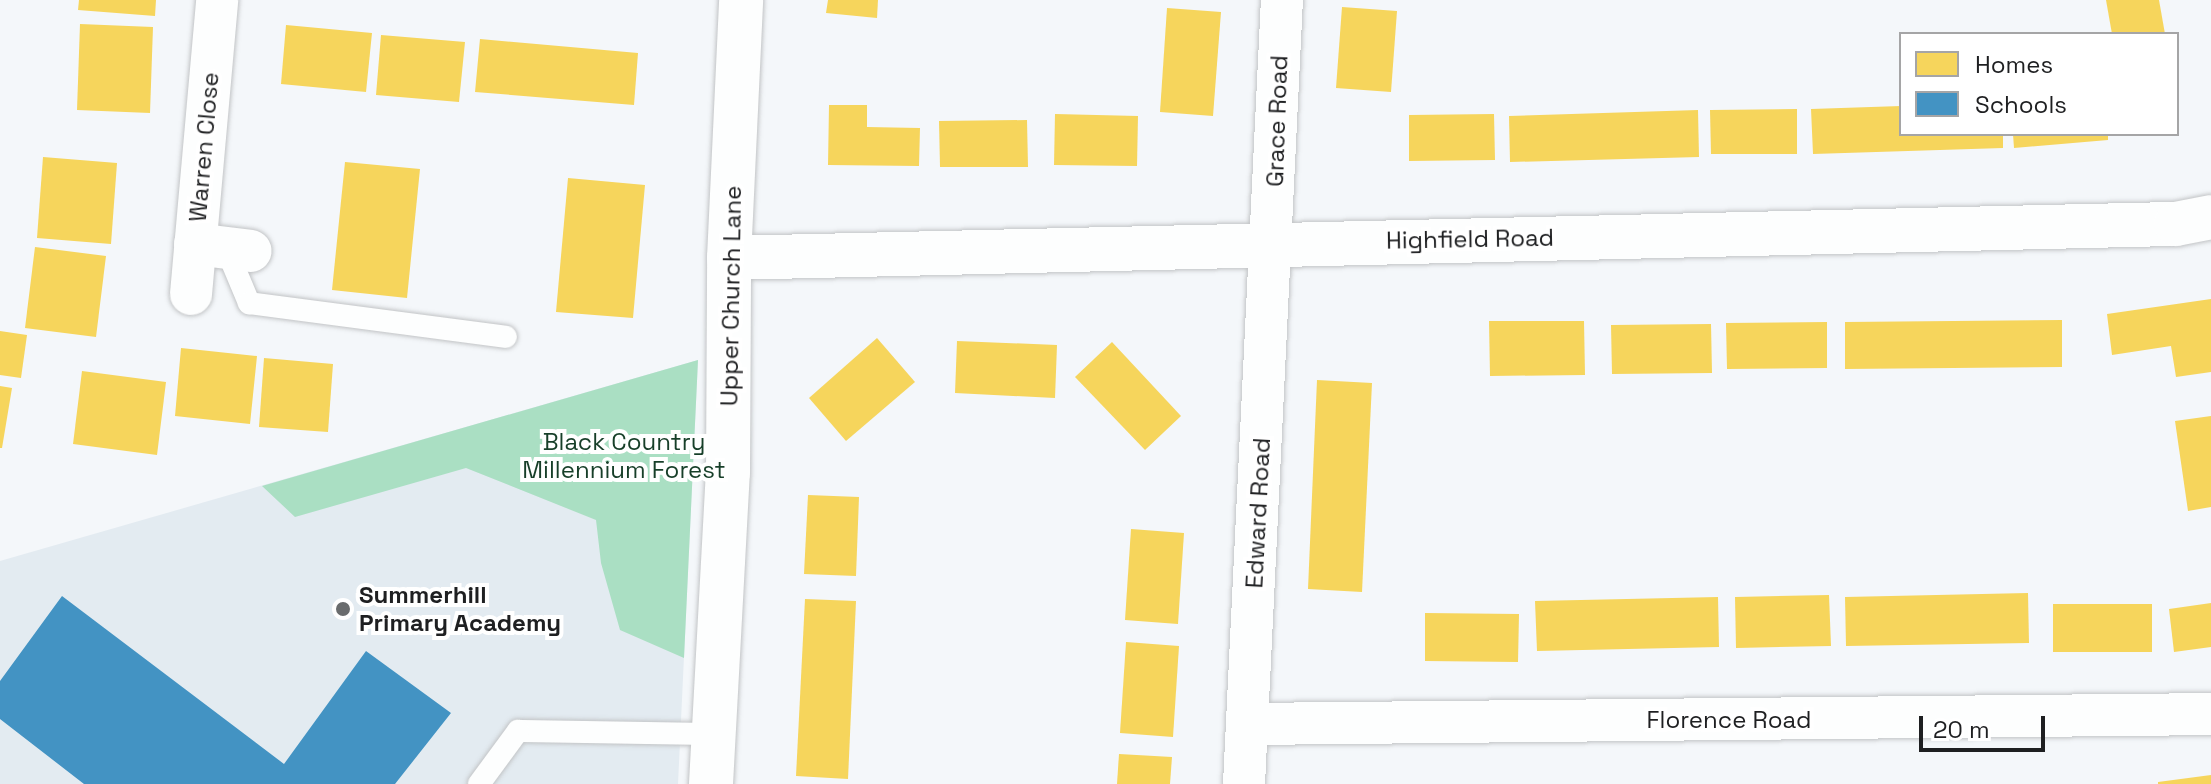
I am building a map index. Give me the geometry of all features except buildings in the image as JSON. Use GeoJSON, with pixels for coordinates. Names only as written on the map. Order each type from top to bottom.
{"type":"FeatureCollection","features":[{"type":"Feature","properties":{"kind":"street","name":"Warren Close"},"geometry":{"type":"LineString","coordinates":[[191,294],[224,248],[217,0]]}},
{"type":"Feature","properties":{"kind":"street","name":"Upper Church Lane"},"geometry":{"type":"LineString","coordinates":[[711,784],[728,473],[729,258],[741,0]]}},
{"type":"Feature","properties":{"kind":"street","name":"Grace Road"},"geometry":{"type":"LineString","coordinates":[[1272,243],[1282,0]]}},
{"type":"Feature","properties":{"kind":"street","name":"Highfield Road"},"geometry":{"type":"LineString","coordinates":[[729,258],[2176,224],[2211,217]]}},
{"type":"Feature","properties":{"kind":"street","name":"Edward Road"},"geometry":{"type":"LineString","coordinates":[[1244,784],[1272,243]]}},
{"type":"Feature","properties":{"kind":"street","name":"Florence Road"},"geometry":{"type":"LineString","coordinates":[[1247,724],[2211,714]]}},
{"type":"Feature","properties":{"kind":"lane"},"geometry":{"type":"LineString","coordinates":[[224,248],[249,303],[506,337]]}},
{"type":"Feature","properties":{"kind":"lane"},"geometry":{"type":"LineString","coordinates":[[518,731],[713,734]]}},
{"type":"Feature","properties":{"kind":"lane"},"geometry":{"type":"LineString","coordinates":[[479,784],[518,731]]}},
{"type":"Feature","properties":{"kind":"lane"},"geometry":{"type":"LineString","coordinates":[[497,784],[518,731]]}},
{"type":"Feature","properties":{"kind":"shaded area","name":"Summerhill Primary Academy"},"geometry":{"type":"Polygon","coordinates":[[[698,360],[678,784],[0,784],[0,561],[698,360]]]}},
{"type":"Feature","properties":{"kind":"green space","name":"Black Country Millennium Forest"},"geometry":{"type":"Polygon","coordinates":[[[698,360],[684,658],[620,630],[601,563],[596,520],[466,468],[295,517],[262,486],[698,360]]]}},
{"type":"Feature","properties":{"kind":"place","name":"Summerhill Primary Academy"},"geometry":{"type":"Point","coordinates":[343,609]}}]}
